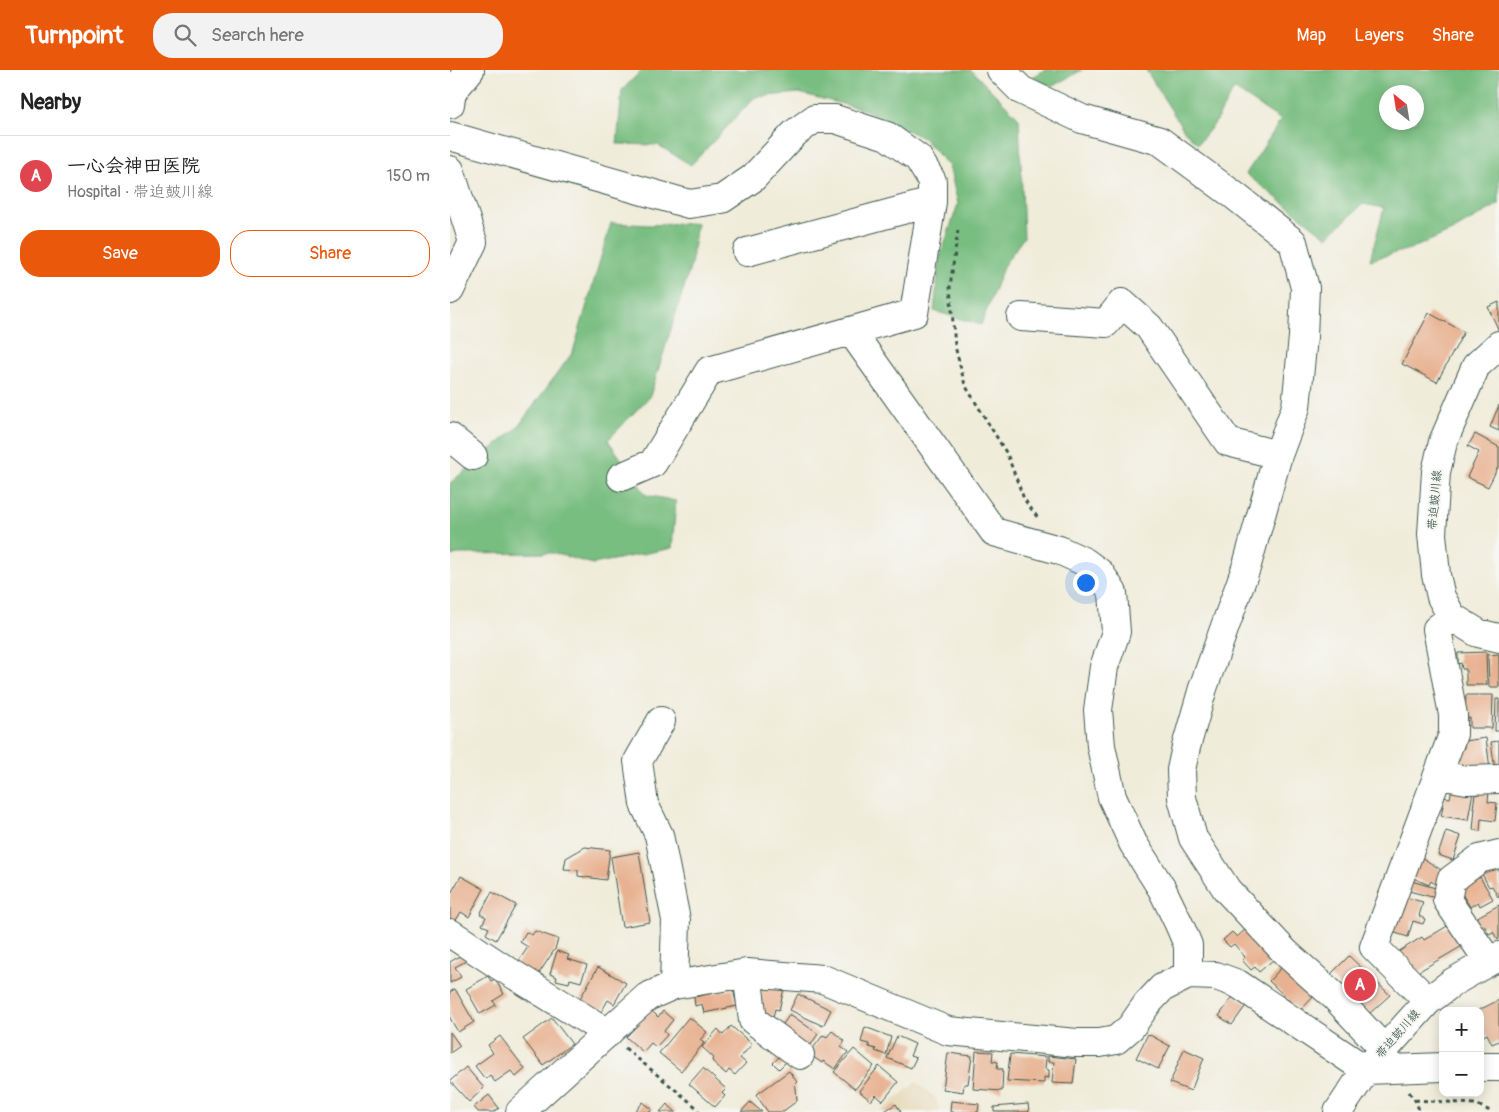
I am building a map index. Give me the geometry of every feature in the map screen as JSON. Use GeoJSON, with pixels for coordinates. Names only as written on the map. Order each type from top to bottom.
{"type":"FeatureCollection","features":[{"type":"Feature","properties":{"kind":"street"},"geometry":{"type":"LineString","coordinates":[[450,104],[452,92],[470,70]]}},
{"type":"Feature","properties":{"kind":"street"},"geometry":{"type":"LineString","coordinates":[[1001,70],[1021,90],[1082,119],[1160,141],[1235,196],[1292,242],[1305,288],[1303,337],[1296,407],[1278,455],[1247,565],[1203,688],[1188,739],[1181,770],[1182,798],[1192,838],[1227,890],[1286,953],[1334,996],[1385,1050]]}},
{"type":"Feature","properties":{"kind":"street"},"geometry":{"type":"LineString","coordinates":[[450,136],[689,204],[722,199],[753,178],[795,133],[814,119],[835,119],[887,136],[918,158],[932,180],[932,202],[914,313],[709,371],[653,463],[621,477]]}},
{"type":"Feature","properties":{"kind":"street"},"geometry":{"type":"LineString","coordinates":[[450,170],[472,242],[450,290]]}},
{"type":"Feature","properties":{"kind":"street"},"geometry":{"type":"LineString","coordinates":[[747,252],[932,202]]}},
{"type":"Feature","properties":{"kind":"street"},"geometry":{"type":"LineString","coordinates":[[1021,317],[1106,323],[1122,303],[1149,327],[1228,442],[1278,455]]}},
{"type":"Feature","properties":{"kind":"street"},"geometry":{"type":"LineString","coordinates":[[851,331],[994,532],[1059,550],[1085,562],[1100,573],[1113,594],[1116,632],[1104,667],[1098,710],[1101,746],[1112,797],[1133,843],[1162,889],[1188,945],[1188,975]]}},
{"type":"Feature","properties":{"kind":"street","name":"帯迫皷川線"},"geometry":{"type":"LineString","coordinates":[[1452,617],[1441,596],[1436,575],[1432,534],[1436,472],[1443,442],[1476,366],[1499,345]]}},
{"type":"Feature","properties":{"kind":"street"},"geometry":{"type":"LineString","coordinates":[[450,436],[472,456]]}},
{"type":"Feature","properties":{"kind":"street"},"geometry":{"type":"LineString","coordinates":[[1428,1001],[1374,947],[1453,734],[1453,715],[1437,629],[1452,617],[1478,632],[1499,638]]}},
{"type":"Feature","properties":{"kind":"street"},"geometry":{"type":"LineString","coordinates":[[661,721],[638,761],[644,804],[659,835],[676,920],[674,985]]}},
{"type":"Feature","properties":{"kind":"street"},"geometry":{"type":"LineString","coordinates":[[1439,775],[1467,780],[1499,779]]}},
{"type":"Feature","properties":{"kind":"street"},"geometry":{"type":"LineString","coordinates":[[1494,959],[1447,900],[1451,880],[1479,858],[1499,854]]}},
{"type":"Feature","properties":{"kind":"street"},"geometry":{"type":"LineString","coordinates":[[450,933],[608,1033]]}},
{"type":"Feature","properties":{"kind":"street","name":"帯迫皷川線"},"geometry":{"type":"LineString","coordinates":[[1338,1112],[1366,1070],[1428,1001],[1453,982],[1494,959]]}},
{"type":"Feature","properties":{"kind":"street"},"geometry":{"type":"LineString","coordinates":[[747,973],[753,1020],[800,1055]]}},
{"type":"Feature","properties":{"kind":"street"},"geometry":{"type":"LineString","coordinates":[[520,1112],[647,997],[674,985],[747,973],[823,980],[948,1031],[1077,1043],[1100,1043],[1116,1040],[1131,1027],[1162,988],[1188,975],[1216,976],[1238,984],[1366,1070],[1439,1067]]}},
{"type":"Feature","properties":{"kind":"street"},"geometry":{"type":"LineString","coordinates":[[1484,1067],[1499,1067]]}},
{"type":"Feature","properties":{"kind":"path"},"geometry":{"type":"LineString","coordinates":[[958,230],[950,287],[955,346],[965,385],[1007,454],[1024,498],[1039,520]]}},
{"type":"Feature","properties":{"kind":"path"},"geometry":{"type":"LineString","coordinates":[[608,1033],[696,1107],[699,1112]]}},
{"type":"Feature","properties":{"kind":"path"},"geometry":{"type":"LineString","coordinates":[[1406,1089],[1415,1100],[1420,1112]]}},
{"type":"Feature","properties":{"kind":"path"},"geometry":{"type":"LineString","coordinates":[[1415,1100],[1476,1104],[1492,1112]]}},
{"type":"Feature","properties":{"kind":"shaded area"},"geometry":{"type":"Polygon","coordinates":[[[916,1082],[936,1098],[940,1112],[880,1112],[916,1082]]]}},
{"type":"Feature","properties":{"kind":"green space"},"geometry":{"type":"Polygon","coordinates":[[[642,70],[971,70],[1019,118],[1024,237],[1004,265],[981,325],[934,311],[940,257],[958,204],[949,166],[923,138],[866,110],[799,93],[755,97],[691,165],[658,145],[617,144],[622,90],[642,70]]]}},
{"type":"Feature","properties":{"kind":"green space"},"geometry":{"type":"Polygon","coordinates":[[[1044,70],[1082,70],[1051,87],[1033,77],[1044,70]]]}},
{"type":"Feature","properties":{"kind":"green space"},"geometry":{"type":"Polygon","coordinates":[[[1146,70],[1499,70],[1499,204],[1454,230],[1413,248],[1370,260],[1384,208],[1363,204],[1327,237],[1246,174],[1281,120],[1234,89],[1215,123],[1198,144],[1185,132],[1146,70]]]}},
{"type":"Feature","properties":{"kind":"green space"},"geometry":{"type":"Polygon","coordinates":[[[611,223],[650,225],[697,223],[691,265],[650,396],[608,440],[646,495],[676,501],[672,548],[593,564],[553,553],[458,554],[450,556],[450,483],[517,428],[573,352],[611,223]]]}},
{"type":"Feature","properties":{"kind":"building"},"geometry":{"type":"Polygon","coordinates":[[[1499,302],[1499,331],[1488,307],[1499,302]]]}},
{"type":"Feature","properties":{"kind":"building"},"geometry":{"type":"Polygon","coordinates":[[[1429,313],[1464,332],[1437,382],[1402,364],[1429,313]]]}},
{"type":"Feature","properties":{"kind":"building"},"geometry":{"type":"Polygon","coordinates":[[[1499,405],[1499,431],[1490,427],[1499,405]]]}},
{"type":"Feature","properties":{"kind":"building"},"geometry":{"type":"Polygon","coordinates":[[[1475,434],[1499,447],[1499,465],[1488,487],[1467,477],[1479,452],[1468,446],[1475,434]]]}},
{"type":"Feature","properties":{"kind":"building"},"geometry":{"type":"Polygon","coordinates":[[[1486,652],[1487,685],[1466,685],[1466,669],[1462,669],[1461,663],[1458,664],[1458,653],[1486,652]]]}},
{"type":"Feature","properties":{"kind":"building"},"geometry":{"type":"Polygon","coordinates":[[[1499,654],[1499,687],[1489,687],[1488,655],[1499,654]]]}},
{"type":"Feature","properties":{"kind":"building"},"geometry":{"type":"Polygon","coordinates":[[[1466,695],[1493,695],[1492,728],[1470,728],[1470,718],[1465,718],[1466,695]]]}},
{"type":"Feature","properties":{"kind":"building"},"geometry":{"type":"Polygon","coordinates":[[[1496,699],[1499,699],[1499,731],[1495,731],[1496,699]]]}},
{"type":"Feature","properties":{"kind":"building"},"geometry":{"type":"Polygon","coordinates":[[[1486,738],[1490,769],[1456,773],[1454,755],[1460,748],[1464,748],[1464,741],[1486,738]]]}},
{"type":"Feature","properties":{"kind":"building"},"geometry":{"type":"Polygon","coordinates":[[[1499,741],[1499,769],[1495,769],[1491,742],[1499,741]]]}},
{"type":"Feature","properties":{"kind":"building"},"geometry":{"type":"Polygon","coordinates":[[[1452,788],[1473,791],[1468,820],[1441,816],[1443,806],[1440,805],[1441,797],[1450,798],[1452,788]]]}},
{"type":"Feature","properties":{"kind":"building"},"geometry":{"type":"Polygon","coordinates":[[[1477,790],[1489,791],[1488,802],[1497,803],[1495,821],[1481,819],[1480,831],[1473,830],[1475,808],[1473,808],[1477,790]]]}},
{"type":"Feature","properties":{"kind":"building"},"geometry":{"type":"Polygon","coordinates":[[[1446,831],[1461,836],[1453,860],[1438,855],[1446,831]]]}},
{"type":"Feature","properties":{"kind":"building"},"geometry":{"type":"Polygon","coordinates":[[[585,847],[610,850],[606,880],[578,876],[578,870],[564,869],[566,858],[585,847]]]}},
{"type":"Feature","properties":{"kind":"building"},"geometry":{"type":"Polygon","coordinates":[[[639,852],[650,922],[622,927],[611,857],[639,852]]]}},
{"type":"Feature","properties":{"kind":"building"},"geometry":{"type":"Polygon","coordinates":[[[1421,857],[1446,873],[1438,886],[1431,881],[1429,885],[1409,876],[1421,857]]]}},
{"type":"Feature","properties":{"kind":"building"},"geometry":{"type":"Polygon","coordinates":[[[1499,866],[1498,897],[1492,886],[1489,887],[1482,874],[1499,866]]]}},
{"type":"Feature","properties":{"kind":"building"},"geometry":{"type":"Polygon","coordinates":[[[461,876],[484,889],[469,917],[461,912],[455,922],[450,919],[450,895],[461,876]]]}},
{"type":"Feature","properties":{"kind":"building"},"geometry":{"type":"Polygon","coordinates":[[[1480,877],[1493,899],[1480,906],[1478,902],[1470,907],[1459,889],[1480,877]]]}},
{"type":"Feature","properties":{"kind":"building"},"geometry":{"type":"Polygon","coordinates":[[[1408,880],[1439,889],[1436,898],[1405,890],[1408,880]]]}},
{"type":"Feature","properties":{"kind":"building"},"geometry":{"type":"Polygon","coordinates":[[[492,892],[516,905],[496,940],[486,934],[489,928],[482,925],[486,917],[480,914],[492,892]]]}},
{"type":"Feature","properties":{"kind":"building"},"geometry":{"type":"Polygon","coordinates":[[[1400,896],[1423,902],[1419,916],[1425,919],[1423,924],[1413,921],[1408,937],[1389,931],[1400,896]]]}},
{"type":"Feature","properties":{"kind":"building"},"geometry":{"type":"Polygon","coordinates":[[[1499,905],[1498,940],[1493,932],[1489,934],[1484,925],[1477,928],[1472,920],[1499,905]]]}},
{"type":"Feature","properties":{"kind":"building"},"geometry":{"type":"Polygon","coordinates":[[[1449,925],[1464,945],[1416,973],[1411,963],[1406,966],[1398,952],[1422,937],[1424,940],[1449,925]]]}},
{"type":"Feature","properties":{"kind":"building"},"geometry":{"type":"Polygon","coordinates":[[[1246,929],[1273,960],[1259,972],[1255,967],[1251,970],[1242,960],[1245,957],[1234,944],[1230,947],[1223,940],[1232,932],[1237,937],[1246,929]]]}},
{"type":"Feature","properties":{"kind":"building"},"geometry":{"type":"Polygon","coordinates":[[[535,931],[558,939],[555,949],[536,978],[516,965],[528,947],[520,942],[526,932],[532,935],[535,931]]]}},
{"type":"Feature","properties":{"kind":"building"},"geometry":{"type":"Polygon","coordinates":[[[557,951],[569,955],[567,959],[587,965],[581,982],[570,979],[569,983],[556,980],[557,977],[550,974],[557,951]]]}},
{"type":"Feature","properties":{"kind":"building"},"geometry":{"type":"Polygon","coordinates":[[[463,954],[466,961],[455,967],[461,977],[450,983],[450,962],[463,954]]]}},
{"type":"Feature","properties":{"kind":"building"},"geometry":{"type":"Polygon","coordinates":[[[1349,956],[1390,995],[1370,1013],[1329,976],[1349,956]]]}},
{"type":"Feature","properties":{"kind":"building"},"geometry":{"type":"Polygon","coordinates":[[[1283,966],[1314,996],[1300,1011],[1269,981],[1283,966]]]}},
{"type":"Feature","properties":{"kind":"building"},"geometry":{"type":"Polygon","coordinates":[[[598,967],[626,983],[614,1004],[608,1000],[600,1014],[578,1002],[598,967]]]}},
{"type":"Feature","properties":{"kind":"building"},"geometry":{"type":"Polygon","coordinates":[[[488,976],[491,981],[495,979],[504,994],[493,1001],[496,1005],[480,1014],[466,989],[488,976]]]}},
{"type":"Feature","properties":{"kind":"building"},"geometry":{"type":"Polygon","coordinates":[[[762,984],[784,989],[779,1010],[775,1009],[773,1017],[760,1014],[762,984]]]}},
{"type":"Feature","properties":{"kind":"building"},"geometry":{"type":"Polygon","coordinates":[[[455,989],[474,1022],[458,1032],[450,1018],[450,992],[455,989]]]}},
{"type":"Feature","properties":{"kind":"building"},"geometry":{"type":"Polygon","coordinates":[[[733,989],[737,1006],[704,1013],[702,1004],[695,1006],[694,997],[733,989]]]}},
{"type":"Feature","properties":{"kind":"building"},"geometry":{"type":"Polygon","coordinates":[[[798,994],[831,1010],[823,1026],[790,1010],[798,994]]]}},
{"type":"Feature","properties":{"kind":"building"},"geometry":{"type":"Polygon","coordinates":[[[1234,995],[1247,1004],[1232,1025],[1219,1016],[1234,995]]]}},
{"type":"Feature","properties":{"kind":"building"},"geometry":{"type":"Polygon","coordinates":[[[1499,1000],[1499,1041],[1492,1044],[1487,1034],[1484,1036],[1484,1008],[1499,1000]]]}},
{"type":"Feature","properties":{"kind":"building"},"geometry":{"type":"Polygon","coordinates":[[[651,1010],[658,1017],[663,1011],[673,1020],[664,1031],[667,1035],[656,1047],[651,1043],[643,1052],[626,1037],[651,1010]]]}},
{"type":"Feature","properties":{"kind":"building"},"geometry":{"type":"Polygon","coordinates":[[[790,1014],[818,1034],[808,1049],[779,1030],[790,1014]]]}},
{"type":"Feature","properties":{"kind":"building"},"geometry":{"type":"Polygon","coordinates":[[[689,1017],[707,1032],[700,1040],[704,1043],[681,1071],[659,1053],[689,1017]]]}},
{"type":"Feature","properties":{"kind":"building"},"geometry":{"type":"Polygon","coordinates":[[[552,1018],[572,1044],[543,1065],[523,1039],[552,1018]]]}},
{"type":"Feature","properties":{"kind":"building"},"geometry":{"type":"Polygon","coordinates":[[[731,1026],[752,1044],[740,1058],[746,1063],[735,1075],[729,1070],[726,1074],[712,1061],[714,1058],[702,1047],[718,1029],[723,1035],[731,1026]]]}},
{"type":"Feature","properties":{"kind":"building"},"geometry":{"type":"Polygon","coordinates":[[[865,1027],[891,1037],[886,1055],[875,1051],[876,1049],[869,1047],[869,1044],[861,1042],[865,1027]]]}},
{"type":"Feature","properties":{"kind":"building"},"geometry":{"type":"Polygon","coordinates":[[[832,1031],[845,1041],[841,1047],[848,1052],[835,1069],[809,1054],[823,1035],[827,1037],[832,1031]]]}},
{"type":"Feature","properties":{"kind":"building"},"geometry":{"type":"Polygon","coordinates":[[[450,1032],[460,1046],[450,1053],[450,1032]]]}},
{"type":"Feature","properties":{"kind":"building"},"geometry":{"type":"Polygon","coordinates":[[[1148,1034],[1170,1046],[1158,1069],[1136,1058],[1148,1034]]]}},
{"type":"Feature","properties":{"kind":"building"},"geometry":{"type":"Polygon","coordinates":[[[500,1036],[525,1069],[516,1077],[511,1071],[495,1082],[490,1075],[485,1079],[475,1066],[493,1053],[488,1045],[500,1036]]]}},
{"type":"Feature","properties":{"kind":"building"},"geometry":{"type":"Polygon","coordinates":[[[897,1036],[915,1044],[910,1056],[916,1058],[911,1068],[887,1058],[897,1036]]]}},
{"type":"Feature","properties":{"kind":"building"},"geometry":{"type":"Polygon","coordinates":[[[854,1049],[874,1066],[855,1089],[834,1072],[854,1049]]]}},
{"type":"Feature","properties":{"kind":"building"},"geometry":{"type":"Polygon","coordinates":[[[1184,1049],[1204,1058],[1191,1091],[1170,1083],[1184,1049]]]}},
{"type":"Feature","properties":{"kind":"building"},"geometry":{"type":"Polygon","coordinates":[[[976,1051],[993,1052],[992,1061],[998,1062],[997,1069],[1003,1069],[1002,1091],[973,1089],[976,1051]]]}},
{"type":"Feature","properties":{"kind":"building"},"geometry":{"type":"Polygon","coordinates":[[[948,1053],[972,1056],[968,1084],[964,1084],[963,1092],[943,1089],[948,1053]]]}},
{"type":"Feature","properties":{"kind":"building"},"geometry":{"type":"Polygon","coordinates":[[[1010,1054],[1046,1057],[1045,1069],[1049,1070],[1049,1078],[1044,1077],[1044,1083],[1007,1081],[1010,1054]]]}},
{"type":"Feature","properties":{"kind":"building"},"geometry":{"type":"Polygon","coordinates":[[[780,1056],[786,1062],[779,1069],[773,1063],[780,1056]]]}},
{"type":"Feature","properties":{"kind":"building"},"geometry":{"type":"Polygon","coordinates":[[[1048,1056],[1076,1059],[1073,1084],[1052,1083],[1054,1062],[1048,1062],[1048,1056]]]}},
{"type":"Feature","properties":{"kind":"building"},"geometry":{"type":"Polygon","coordinates":[[[879,1066],[898,1082],[883,1101],[876,1095],[871,1101],[859,1091],[879,1066]]]}},
{"type":"Feature","properties":{"kind":"building"},"geometry":{"type":"Polygon","coordinates":[[[466,1067],[484,1088],[469,1102],[450,1081],[466,1067]]]}},
{"type":"Feature","properties":{"kind":"building"},"geometry":{"type":"Polygon","coordinates":[[[703,1068],[726,1089],[722,1093],[725,1096],[715,1107],[689,1084],[703,1068]]]}},
{"type":"Feature","properties":{"kind":"building"},"geometry":{"type":"Polygon","coordinates":[[[789,1071],[797,1082],[794,1085],[797,1101],[782,1112],[768,1112],[756,1095],[789,1071]]]}},
{"type":"Feature","properties":{"kind":"building"},"geometry":{"type":"Polygon","coordinates":[[[489,1095],[499,1108],[494,1112],[478,1112],[474,1107],[489,1095]]]}},
{"type":"Feature","properties":{"kind":"building"},"geometry":{"type":"Polygon","coordinates":[[[951,1101],[979,1104],[978,1112],[950,1112],[951,1101]]]}},
{"type":"Feature","properties":{"kind":"building"},"geometry":{"type":"Polygon","coordinates":[[[643,1102],[652,1109],[650,1112],[635,1112],[643,1102]]]}},
{"type":"Feature","properties":{"kind":"building"},"geometry":{"type":"Polygon","coordinates":[[[750,1102],[762,1112],[741,1112],[750,1102]]]}},
{"type":"Feature","properties":{"kind":"building"},"geometry":{"type":"Polygon","coordinates":[[[667,1104],[676,1112],[660,1112],[667,1104]]]}},
{"type":"Feature","properties":{"kind":"building"},"geometry":{"type":"Polygon","coordinates":[[[896,1104],[901,1112],[883,1112],[896,1104]]]}},
{"type":"Feature","properties":{"kind":"building"},"geometry":{"type":"Polygon","coordinates":[[[1028,1104],[1029,1112],[994,1112],[994,1107],[1028,1104]]]}},
{"type":"Feature","properties":{"kind":"place","name":"一心会神田医院"},"geometry":{"type":"Point","coordinates":[1360,985]}}]}
